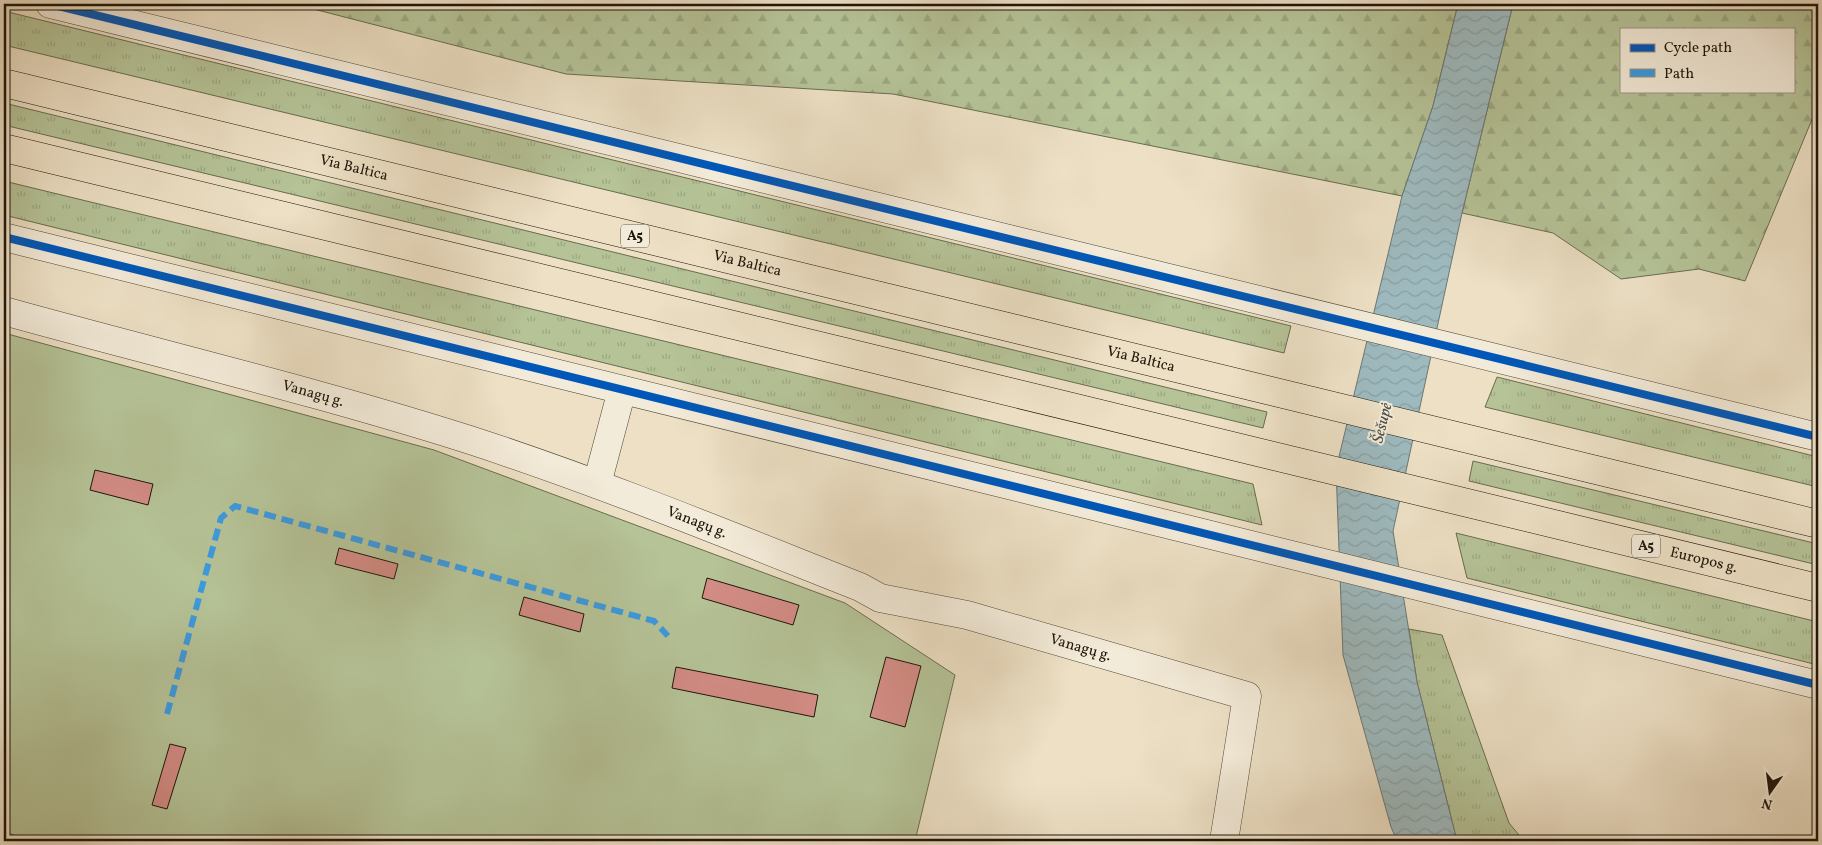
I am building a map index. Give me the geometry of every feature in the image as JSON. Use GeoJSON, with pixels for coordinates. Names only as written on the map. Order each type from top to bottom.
{"type":"FeatureCollection","features":[{"type":"Feature","properties":{"kind":"highway","name":"Via Baltica"},"geometry":{"type":"LineString","coordinates":[[4,83],[1818,524]]}},
{"type":"Feature","properties":{"kind":"highway","name":"Europos g."},"geometry":{"type":"LineString","coordinates":[[4,148],[1818,588]]}},
{"type":"Feature","properties":{"kind":"street"},"geometry":{"type":"LineString","coordinates":[[50,4],[1818,437]]}},
{"type":"Feature","properties":{"kind":"street"},"geometry":{"type":"LineString","coordinates":[[4,237],[1818,685]]}},
{"type":"Feature","properties":{"kind":"street","name":"Vanagų g."},"geometry":{"type":"LineString","coordinates":[[4,311],[335,399],[471,441],[598,484],[860,587],[880,598],[967,616],[1247,696],[1224,841]]}},
{"type":"Feature","properties":{"kind":"street"},"geometry":{"type":"LineString","coordinates":[[598,484],[622,390]]}},
{"type":"Feature","properties":{"kind":"green space"},"geometry":{"type":"Polygon","coordinates":[[[294,4],[1458,4],[1433,106],[1402,196],[893,94],[566,74],[294,4]]]}},
{"type":"Feature","properties":{"kind":"green space"},"geometry":{"type":"Polygon","coordinates":[[[1513,4],[1818,4],[1818,105],[1745,281],[1699,269],[1621,279],[1553,233],[1462,213],[1513,4]]]}},
{"type":"Feature","properties":{"kind":"green space"},"geometry":{"type":"Polygon","coordinates":[[[4,11],[1291,326],[1284,353],[4,45],[4,11]]]}},
{"type":"Feature","properties":{"kind":"green space"},"geometry":{"type":"Polygon","coordinates":[[[4,103],[1267,412],[1263,428],[4,125],[4,103]]]}},
{"type":"Feature","properties":{"kind":"green space"},"geometry":{"type":"Polygon","coordinates":[[[4,181],[1253,484],[1262,525],[4,215],[4,181]]]}},
{"type":"Feature","properties":{"kind":"green space"},"geometry":{"type":"Polygon","coordinates":[[[4,333],[434,450],[845,603],[955,675],[915,841],[28,841],[4,831],[4,333]]]}},
{"type":"Feature","properties":{"kind":"green space"},"geometry":{"type":"Polygon","coordinates":[[[1497,377],[1818,457],[1818,487],[1485,407],[1497,377]]]}},
{"type":"Feature","properties":{"kind":"green space"},"geometry":{"type":"Polygon","coordinates":[[[1473,461],[1818,544],[1818,565],[1469,481],[1473,461]]]}},
{"type":"Feature","properties":{"kind":"green space"},"geometry":{"type":"Polygon","coordinates":[[[1456,533],[1818,622],[1818,665],[1467,578],[1456,533]]]}},
{"type":"Feature","properties":{"kind":"green space"},"geometry":{"type":"Polygon","coordinates":[[[1409,629],[1442,635],[1509,823],[1524,841],[1457,841],[1417,682],[1409,629]]]}},
{"type":"Feature","properties":{"kind":"water","name":"Šešupė"},"geometry":{"type":"Polygon","coordinates":[[[1458,4],[1513,4],[1462,213],[1393,531],[1417,682],[1457,841],[1397,841],[1391,827],[1343,655],[1336,469],[1402,196],[1433,106],[1458,4]]]}},
{"type":"Feature","properties":{"kind":"building"},"geometry":{"type":"Polygon","coordinates":[[[95,470],[153,484],[148,505],[90,490],[95,470]]]}},
{"type":"Feature","properties":{"kind":"building"},"geometry":{"type":"Polygon","coordinates":[[[339,548],[398,564],[394,579],[335,564],[339,548]]]}},
{"type":"Feature","properties":{"kind":"building"},"geometry":{"type":"Polygon","coordinates":[[[707,578],[799,605],[793,625],[702,598],[707,578]]]}},
{"type":"Feature","properties":{"kind":"building"},"geometry":{"type":"Polygon","coordinates":[[[524,597],[584,614],[580,632],[519,615],[524,597]]]}},
{"type":"Feature","properties":{"kind":"building"},"geometry":{"type":"Polygon","coordinates":[[[886,657],[921,666],[905,727],[870,717],[886,657]]]}},
{"type":"Feature","properties":{"kind":"building"},"geometry":{"type":"Polygon","coordinates":[[[676,667],[818,695],[814,717],[672,688],[676,667]]]}},
{"type":"Feature","properties":{"kind":"building"},"geometry":{"type":"Polygon","coordinates":[[[170,744],[186,748],[167,809],[152,805],[170,744]]]}},
{"type":"Feature","properties":{"kind":"marked path"},"geometry":{"type":"LineString","coordinates":[[167,714],[221,518],[235,506],[654,621],[668,636]]}},
{"type":"Feature","properties":{"kind":"cycle path"},"geometry":{"type":"LineString","coordinates":[[50,4],[1818,437]]}},
{"type":"Feature","properties":{"kind":"cycle path"},"geometry":{"type":"LineString","coordinates":[[4,237],[1818,685]]}}]}
